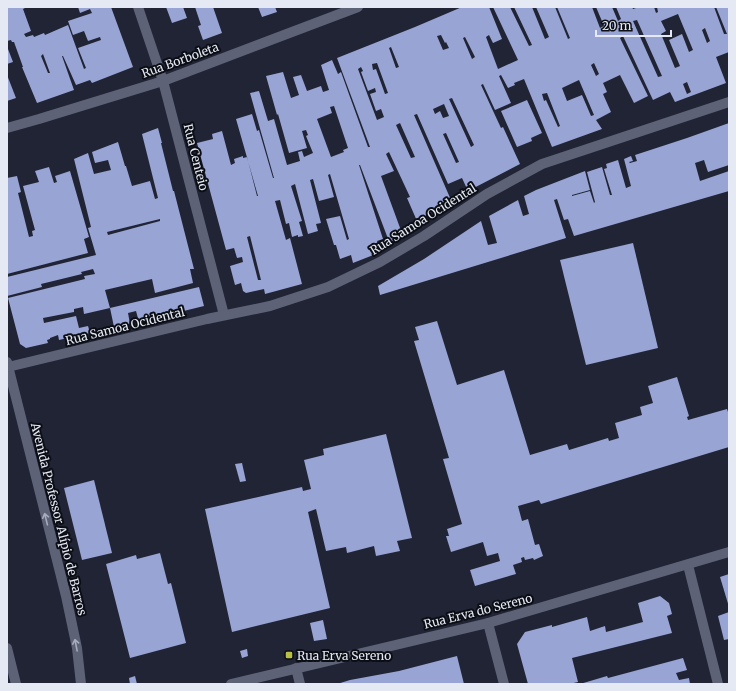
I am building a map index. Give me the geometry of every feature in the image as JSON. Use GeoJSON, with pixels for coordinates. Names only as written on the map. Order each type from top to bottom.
{"type":"FeatureCollection","features":[{"type":"Feature","properties":{"kind":"street","name":"Rua Centeio"},"geometry":{"type":"LineString","coordinates":[[138,7],[163,81],[224,315]]}},
{"type":"Feature","properties":{"kind":"street","name":"Rua Borboleta"},"geometry":{"type":"LineString","coordinates":[[7,128],[38,120],[163,81],[358,7]]}},
{"type":"Feature","properties":{"kind":"street","name":"Rua Samoa Ocidental"},"geometry":{"type":"LineString","coordinates":[[8,364],[270,306],[328,287],[386,258],[424,236],[487,194],[542,164],[729,102]]}},
{"type":"Feature","properties":{"kind":"street","name":"Avenida Professor Alípio de Barros"},"geometry":{"type":"LineString","coordinates":[[8,364],[66,596],[77,648],[81,684]]}},
{"type":"Feature","properties":{"kind":"street","name":"Rua Erva do Sereno"},"geometry":{"type":"LineString","coordinates":[[231,684],[488,623],[729,552]]}},
{"type":"Feature","properties":{"kind":"street"},"geometry":{"type":"LineString","coordinates":[[688,565],[718,684]]}},
{"type":"Feature","properties":{"kind":"street"},"geometry":{"type":"LineString","coordinates":[[488,623],[504,684]]}},
{"type":"Feature","properties":{"kind":"street"},"geometry":{"type":"LineString","coordinates":[[7,648],[16,684]]}},
{"type":"Feature","properties":{"kind":"street"},"geometry":{"type":"LineString","coordinates":[[296,668],[300,684]]}},
{"type":"Feature","properties":{"kind":"building"},"geometry":{"type":"Polygon","coordinates":[[[7,7],[27,7],[23,9],[31,31],[24,34],[26,37],[33,35],[34,37],[44,33],[45,35],[68,25],[84,69],[86,68],[78,48],[101,40],[100,37],[88,41],[84,31],[73,35],[68,21],[92,13],[90,9],[80,13],[78,7],[111,7],[133,67],[92,83],[90,80],[76,85],[62,56],[74,90],[37,103],[22,67],[14,42],[11,40],[7,41],[7,7]],[[43,54],[41,56],[48,73],[50,73],[43,54]]]}},
{"type":"Feature","properties":{"kind":"building"},"geometry":{"type":"Polygon","coordinates":[[[166,7],[183,7],[187,18],[172,23],[166,7]]]}},
{"type":"Feature","properties":{"kind":"building"},"geometry":{"type":"Polygon","coordinates":[[[195,7],[213,7],[222,33],[203,40],[198,26],[201,25],[195,7]]]}},
{"type":"Feature","properties":{"kind":"building"},"geometry":{"type":"Polygon","coordinates":[[[258,7],[275,7],[277,12],[262,17],[258,7]]]}},
{"type":"Feature","properties":{"kind":"building"},"geometry":{"type":"Polygon","coordinates":[[[462,7],[489,7],[502,39],[493,43],[489,35],[486,37],[498,69],[518,60],[493,7],[510,7],[529,46],[532,45],[514,7],[532,7],[545,39],[549,37],[536,7],[555,7],[568,39],[570,38],[557,7],[592,7],[600,28],[604,26],[596,7],[612,7],[618,21],[621,19],[616,7],[632,7],[633,9],[636,7],[654,7],[656,13],[658,12],[657,7],[714,7],[724,34],[727,34],[716,7],[729,7],[729,52],[716,57],[726,83],[675,102],[670,92],[653,100],[623,36],[620,38],[648,96],[634,103],[620,75],[603,83],[607,92],[603,94],[611,112],[596,120],[602,129],[552,147],[524,79],[514,83],[515,85],[508,88],[501,75],[499,76],[511,103],[495,110],[483,84],[481,85],[520,164],[468,191],[462,178],[448,184],[417,114],[414,115],[451,200],[417,221],[407,198],[410,197],[389,152],[386,154],[394,171],[381,176],[403,236],[390,244],[359,165],[383,239],[377,241],[381,252],[353,263],[351,255],[340,259],[326,219],[340,216],[347,240],[349,239],[330,174],[328,175],[334,197],[319,201],[313,179],[310,180],[321,223],[316,224],[318,231],[308,234],[295,184],[291,186],[302,221],[299,222],[303,236],[298,237],[298,235],[292,237],[289,223],[286,224],[280,200],[275,201],[286,240],[290,238],[302,284],[265,294],[264,289],[246,293],[243,291],[241,283],[235,285],[230,266],[243,262],[242,257],[237,258],[234,248],[226,250],[197,143],[213,139],[212,134],[222,131],[231,165],[235,163],[234,159],[243,156],[243,158],[247,157],[236,119],[252,114],[257,131],[259,130],[274,178],[250,93],[259,91],[268,121],[274,119],[287,165],[300,161],[298,152],[302,151],[304,157],[313,153],[306,136],[308,135],[306,130],[302,131],[307,148],[289,153],[266,76],[283,72],[291,98],[299,95],[293,77],[301,75],[307,91],[321,86],[323,92],[329,90],[321,65],[332,60],[338,74],[341,72],[368,147],[370,147],[337,58],[462,7]],[[678,14],[661,21],[666,31],[661,34],[675,68],[680,66],[669,40],[682,34],[689,52],[693,50],[678,14]],[[637,20],[633,21],[658,77],[662,76],[637,20]],[[705,28],[702,30],[707,43],[710,41],[705,28]],[[441,35],[437,36],[443,50],[449,48],[441,35]],[[465,37],[463,38],[472,59],[475,57],[465,37]],[[391,47],[389,48],[396,68],[399,67],[391,47]],[[377,63],[372,64],[373,70],[376,69],[385,94],[388,93],[377,63]],[[594,63],[591,65],[596,76],[599,74],[594,63]],[[361,67],[358,69],[377,120],[384,117],[381,109],[376,111],[370,94],[376,92],[375,88],[368,91],[361,72],[363,71],[361,67]],[[579,80],[562,88],[567,101],[582,95],[591,116],[594,115],[579,80]],[[687,82],[683,84],[687,94],[691,92],[687,82]],[[547,93],[542,94],[544,101],[546,100],[558,127],[560,126],[547,93]],[[452,98],[449,99],[471,147],[474,145],[452,98]],[[444,104],[433,109],[435,114],[440,111],[443,118],[449,116],[444,104]],[[334,106],[330,107],[332,113],[317,119],[331,157],[344,152],[343,150],[348,148],[334,106]],[[400,123],[396,125],[411,158],[415,157],[400,123]],[[446,133],[443,134],[456,163],[459,162],[446,133]],[[248,162],[257,196],[258,196],[248,162]],[[250,236],[247,237],[258,280],[261,280],[250,236]]]}},
{"type":"Feature","properties":{"kind":"building"},"geometry":{"type":"Polygon","coordinates":[[[7,49],[13,62],[7,64],[7,49]]]}},
{"type":"Feature","properties":{"kind":"building"},"geometry":{"type":"Polygon","coordinates":[[[7,75],[16,98],[7,101],[7,75]]]}},
{"type":"Feature","properties":{"kind":"building"},"geometry":{"type":"Polygon","coordinates":[[[527,100],[542,133],[531,138],[532,141],[517,147],[501,111],[527,100]]]}},
{"type":"Feature","properties":{"kind":"building"},"geometry":{"type":"Polygon","coordinates":[[[729,123],[729,165],[708,172],[704,160],[695,163],[700,181],[729,171],[729,191],[574,236],[568,219],[564,220],[557,199],[554,200],[566,238],[380,295],[378,286],[424,259],[481,221],[488,245],[497,243],[489,216],[518,200],[523,216],[529,214],[524,196],[536,190],[585,171],[590,190],[572,196],[590,191],[594,203],[587,172],[602,167],[610,195],[612,195],[604,169],[607,168],[606,164],[618,160],[626,188],[631,186],[624,159],[631,156],[633,161],[629,162],[630,163],[637,161],[635,155],[729,123]]]}},
{"type":"Feature","properties":{"kind":"building"},"geometry":{"type":"Polygon","coordinates":[[[158,128],[194,269],[190,269],[193,283],[155,293],[152,279],[105,290],[110,308],[84,314],[83,307],[74,309],[74,312],[43,318],[44,323],[76,316],[79,328],[88,326],[90,333],[59,340],[58,335],[47,340],[48,343],[26,348],[20,344],[8,298],[85,279],[84,276],[95,274],[93,269],[81,272],[82,274],[41,284],[42,287],[7,296],[7,277],[96,255],[88,228],[91,227],[74,159],[88,153],[94,174],[111,170],[108,160],[95,163],[92,152],[118,142],[132,186],[150,181],[155,199],[158,198],[142,134],[158,128]],[[160,219],[107,232],[108,235],[160,221],[160,219]]]}},
{"type":"Feature","properties":{"kind":"building"},"geometry":{"type":"Polygon","coordinates":[[[49,167],[54,183],[57,182],[55,176],[70,171],[89,237],[84,239],[88,253],[7,274],[7,178],[17,176],[21,192],[18,193],[29,237],[33,236],[32,231],[35,230],[23,186],[39,182],[35,171],[49,167]]]}},
{"type":"Feature","properties":{"kind":"building"},"geometry":{"type":"Polygon","coordinates":[[[633,243],[658,348],[586,365],[560,260],[633,243]]]}},
{"type":"Feature","properties":{"kind":"building"},"geometry":{"type":"Polygon","coordinates":[[[199,287],[204,306],[139,322],[136,311],[128,313],[130,324],[114,327],[110,308],[199,287]]]}},
{"type":"Feature","properties":{"kind":"building"},"geometry":{"type":"Polygon","coordinates":[[[437,321],[457,385],[504,370],[530,455],[567,444],[569,450],[608,438],[609,441],[619,438],[615,423],[642,415],[640,407],[653,403],[648,386],[677,377],[689,416],[687,417],[688,420],[727,409],[729,415],[729,447],[541,504],[539,500],[518,506],[522,521],[528,519],[535,545],[539,544],[543,556],[534,560],[533,558],[525,560],[524,557],[521,558],[522,562],[513,565],[516,574],[475,586],[470,570],[500,561],[498,553],[487,556],[483,542],[451,552],[446,536],[449,536],[447,529],[462,524],[443,459],[449,458],[414,341],[419,340],[415,327],[437,321]]]}},
{"type":"Feature","properties":{"kind":"building"},"geometry":{"type":"Polygon","coordinates":[[[386,434],[412,538],[397,541],[400,551],[376,556],[374,546],[347,553],[346,547],[326,551],[316,509],[308,512],[330,608],[232,632],[205,509],[302,487],[303,491],[311,489],[304,460],[324,455],[323,449],[386,434]]]}},
{"type":"Feature","properties":{"kind":"building"},"geometry":{"type":"Polygon","coordinates":[[[242,463],[246,481],[240,482],[235,464],[242,463]]]}},
{"type":"Feature","properties":{"kind":"building"},"geometry":{"type":"Polygon","coordinates":[[[94,480],[112,553],[82,560],[64,488],[94,480]]]}},
{"type":"Feature","properties":{"kind":"building"},"geometry":{"type":"Polygon","coordinates":[[[160,553],[168,584],[171,583],[186,643],[130,658],[106,564],[136,555],[137,559],[160,553]]]}},
{"type":"Feature","properties":{"kind":"building"},"geometry":{"type":"Polygon","coordinates":[[[729,574],[729,607],[720,577],[729,574]]]}},
{"type":"Feature","properties":{"kind":"building"},"geometry":{"type":"Polygon","coordinates":[[[660,596],[669,603],[672,614],[667,616],[672,633],[572,658],[578,682],[569,684],[528,684],[517,644],[525,632],[552,625],[552,627],[587,617],[590,631],[605,626],[606,632],[643,622],[638,603],[660,596]]]}},
{"type":"Feature","properties":{"kind":"building"},"geometry":{"type":"Polygon","coordinates":[[[729,612],[729,639],[724,640],[718,616],[729,612]]]}},
{"type":"Feature","properties":{"kind":"building"},"geometry":{"type":"Polygon","coordinates":[[[323,620],[327,639],[314,641],[310,623],[323,620]]]}},
{"type":"Feature","properties":{"kind":"building"},"geometry":{"type":"Polygon","coordinates":[[[247,649],[248,656],[242,658],[240,651],[247,649]]]}},
{"type":"Feature","properties":{"kind":"building"},"geometry":{"type":"Polygon","coordinates":[[[457,656],[464,684],[337,684],[350,680],[399,671],[457,656]]]}},
{"type":"Feature","properties":{"kind":"building"},"geometry":{"type":"Polygon","coordinates":[[[683,658],[687,670],[676,673],[679,680],[689,678],[690,684],[580,684],[607,676],[608,678],[683,658]]]}},
{"type":"Feature","properties":{"kind":"building"},"geometry":{"type":"Polygon","coordinates":[[[135,676],[137,684],[130,684],[129,678],[135,676]]]}},
{"type":"Feature","properties":{"kind":"place","name":"Rua Erva Sereno"},"geometry":{"type":"Point","coordinates":[289,655]}}]}
